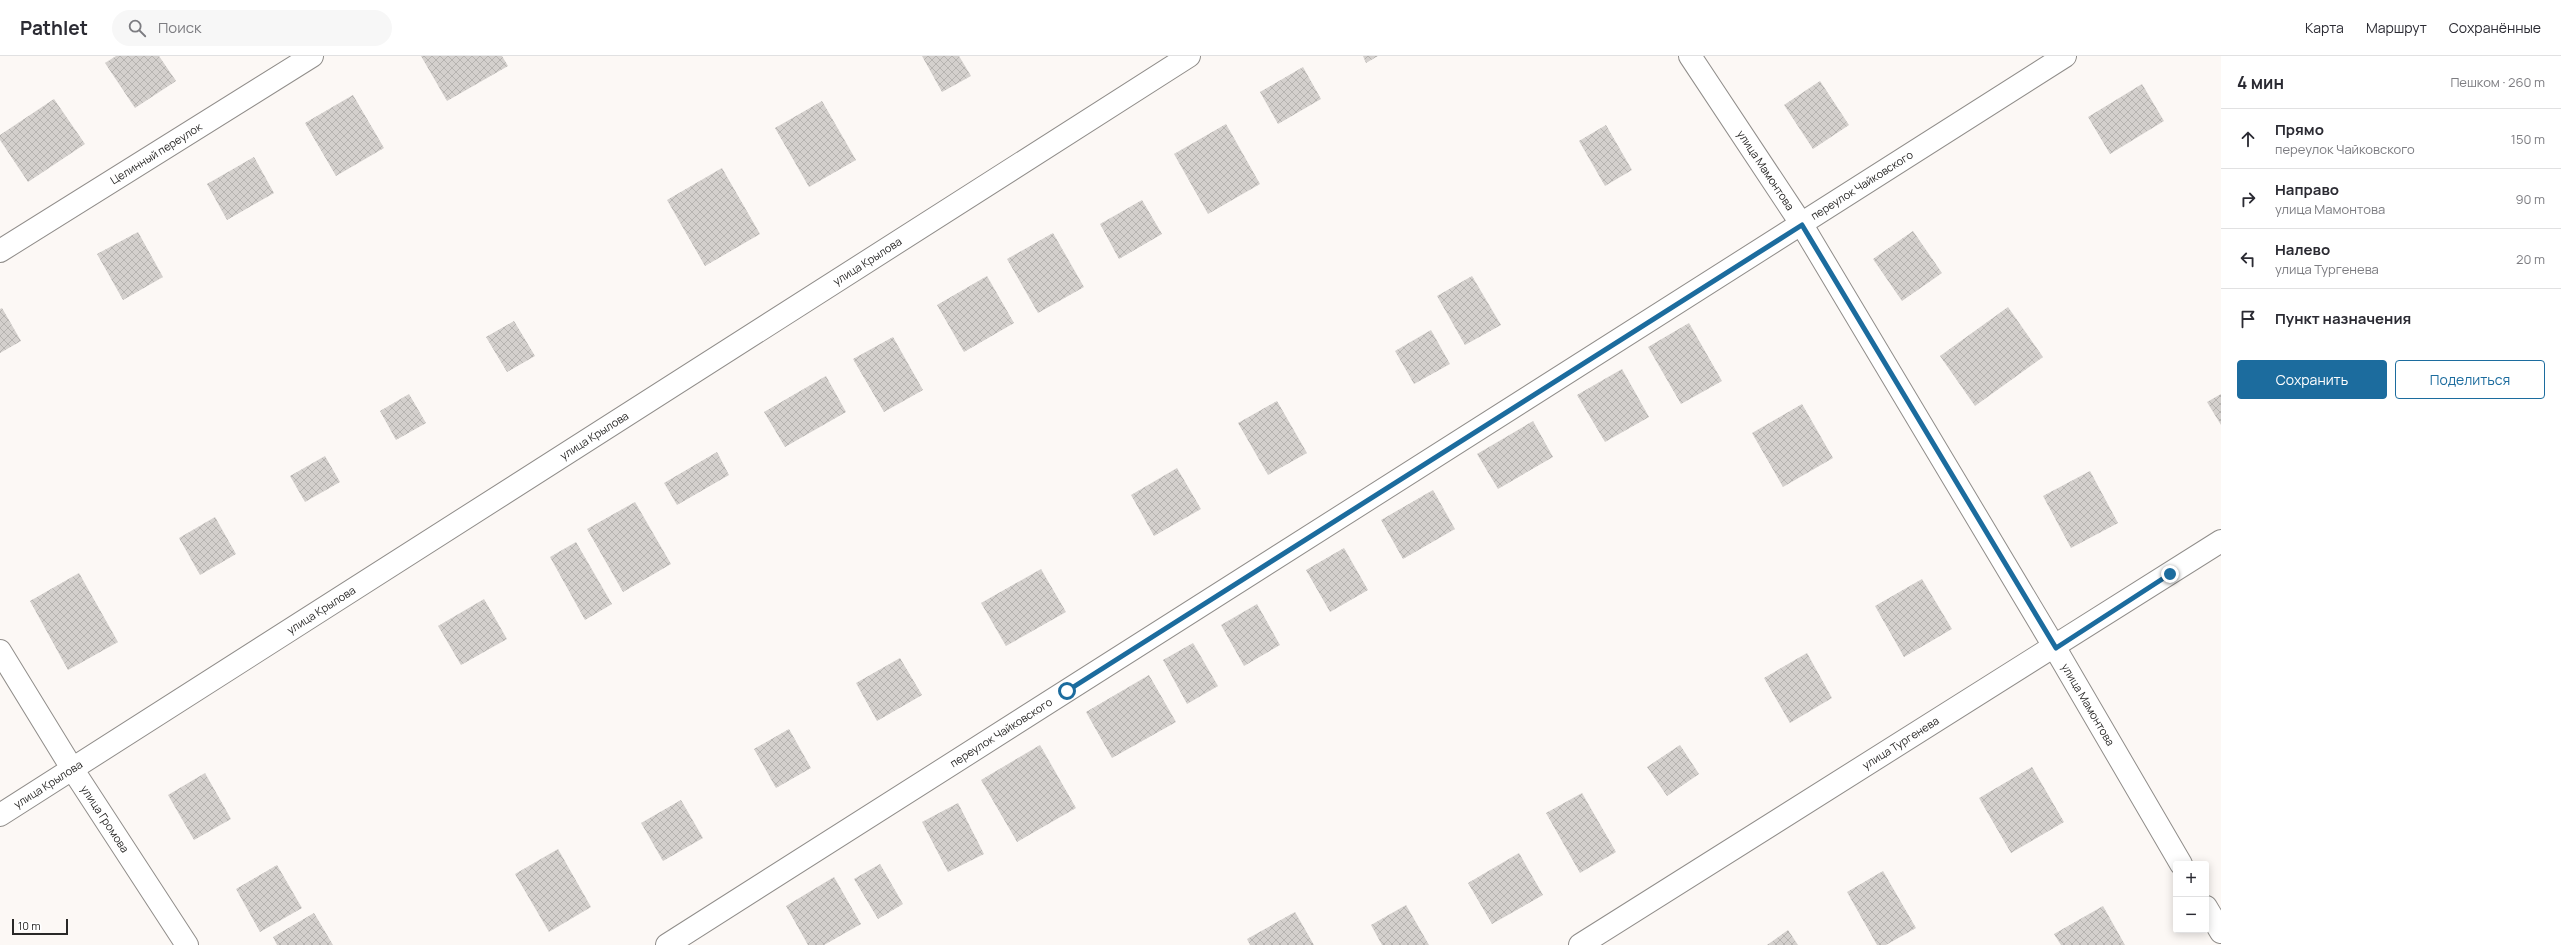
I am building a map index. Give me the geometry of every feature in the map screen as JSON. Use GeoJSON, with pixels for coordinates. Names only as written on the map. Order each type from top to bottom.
{"type":"FeatureCollection","features":[{"type":"Feature","properties":{"kind":"street","name":"Целинный переулок"},"geometry":{"type":"LineString","coordinates":[[0,251],[312,56]]}},
{"type":"Feature","properties":{"kind":"street","name":"улица Крылова"},"geometry":{"type":"LineString","coordinates":[[0,815],[73,770],[1189,56]]}},
{"type":"Feature","properties":{"kind":"street","name":"улица Мамонтова"},"geometry":{"type":"LineString","coordinates":[[1690,56],[1802,225],[2056,648],[2179,861]]}},
{"type":"Feature","properties":{"kind":"street","name":"переулок Чайковского"},"geometry":{"type":"LineString","coordinates":[[667,945],[1802,225],[2065,56]]}},
{"type":"Feature","properties":{"kind":"street","name":"улица Тургенева"},"geometry":{"type":"LineString","coordinates":[[1580,945],[2056,648],[2221,541]]}},
{"type":"Feature","properties":{"kind":"street","name":"улица Громова"},"geometry":{"type":"LineString","coordinates":[[0,651],[73,770],[187,945]]}},
{"type":"Feature","properties":{"kind":"street"},"geometry":{"type":"LineString","coordinates":[[2209,911],[2221,932]]}},
{"type":"Feature","properties":{"kind":"building"},"geometry":{"type":"Polygon","coordinates":[[[116,56],[159,56],[176,81],[135,108],[105,63],[116,56]]]}},
{"type":"Feature","properties":{"kind":"building"},"geometry":{"type":"Polygon","coordinates":[[[421,56],[502,56],[508,66],[447,101],[421,56]]]}},
{"type":"Feature","properties":{"kind":"building"},"geometry":{"type":"Polygon","coordinates":[[[922,56],[959,56],[971,76],[942,92],[922,56]]]}},
{"type":"Feature","properties":{"kind":"building"},"geometry":{"type":"Polygon","coordinates":[[[1363,56],[1378,56],[1366,63],[1363,56]]]}},
{"type":"Feature","properties":{"kind":"building"},"geometry":{"type":"Polygon","coordinates":[[[1303,67],[1321,99],[1278,124],[1260,92],[1303,67]]]}},
{"type":"Feature","properties":{"kind":"building"},"geometry":{"type":"Polygon","coordinates":[[[1820,81],[1849,125],[1813,149],[1784,105],[1820,81]]]}},
{"type":"Feature","properties":{"kind":"building"},"geometry":{"type":"Polygon","coordinates":[[[2142,84],[2164,121],[2110,154],[2088,117],[2142,84]]]}},
{"type":"Feature","properties":{"kind":"building"},"geometry":{"type":"Polygon","coordinates":[[[353,95],[384,148],[336,176],[305,123],[353,95]]]}},
{"type":"Feature","properties":{"kind":"building"},"geometry":{"type":"Polygon","coordinates":[[[54,99],[85,144],[28,182],[0,140],[0,135],[54,99]]]}},
{"type":"Feature","properties":{"kind":"building"},"geometry":{"type":"Polygon","coordinates":[[[822,101],[856,160],[809,187],[775,128],[822,101]]]}},
{"type":"Feature","properties":{"kind":"building"},"geometry":{"type":"Polygon","coordinates":[[[1226,124],[1260,184],[1208,214],[1174,154],[1226,124]]]}},
{"type":"Feature","properties":{"kind":"building"},"geometry":{"type":"Polygon","coordinates":[[[1606,125],[1632,170],[1605,186],[1579,141],[1606,125]]]}},
{"type":"Feature","properties":{"kind":"building"},"geometry":{"type":"Polygon","coordinates":[[[254,157],[274,193],[227,220],[207,184],[254,157]]]}},
{"type":"Feature","properties":{"kind":"building"},"geometry":{"type":"Polygon","coordinates":[[[722,168],[760,234],[705,266],[667,200],[722,168]]]}},
{"type":"Feature","properties":{"kind":"building"},"geometry":{"type":"Polygon","coordinates":[[[1142,200],[1162,234],[1119,259],[1100,224],[1142,200]]]}},
{"type":"Feature","properties":{"kind":"building"},"geometry":{"type":"Polygon","coordinates":[[[1913,231],[1942,273],[1902,301],[1873,259],[1913,231]]]}},
{"type":"Feature","properties":{"kind":"building"},"geometry":{"type":"Polygon","coordinates":[[[138,232],[163,277],[123,300],[97,254],[138,232]]]}},
{"type":"Feature","properties":{"kind":"building"},"geometry":{"type":"Polygon","coordinates":[[[1053,233],[1084,287],[1038,313],[1007,259],[1053,233]]]}},
{"type":"Feature","properties":{"kind":"building"},"geometry":{"type":"Polygon","coordinates":[[[987,276],[1014,323],[964,352],[937,305],[987,276]]]}},
{"type":"Feature","properties":{"kind":"building"},"geometry":{"type":"Polygon","coordinates":[[[1472,276],[1501,325],[1465,345],[1437,296],[1472,276]]]}},
{"type":"Feature","properties":{"kind":"building"},"geometry":{"type":"Polygon","coordinates":[[[2008,307],[2043,357],[1975,406],[1940,356],[2008,307]]]}},
{"type":"Feature","properties":{"kind":"building"},"geometry":{"type":"Polygon","coordinates":[[[2,308],[21,341],[0,353],[0,309],[2,308]]]}},
{"type":"Feature","properties":{"kind":"building"},"geometry":{"type":"Polygon","coordinates":[[[514,321],[535,356],[507,372],[486,337],[514,321]]]}},
{"type":"Feature","properties":{"kind":"building"},"geometry":{"type":"Polygon","coordinates":[[[1689,323],[1722,381],[1681,404],[1648,347],[1689,323]]]}},
{"type":"Feature","properties":{"kind":"building"},"geometry":{"type":"Polygon","coordinates":[[[1431,330],[1450,364],[1414,384],[1395,351],[1431,330]]]}},
{"type":"Feature","properties":{"kind":"building"},"geometry":{"type":"Polygon","coordinates":[[[893,337],[923,390],[884,412],[853,359],[893,337]]]}},
{"type":"Feature","properties":{"kind":"building"},"geometry":{"type":"Polygon","coordinates":[[[1622,369],[1649,417],[1605,442],[1577,395],[1622,369]]]}},
{"type":"Feature","properties":{"kind":"building"},"geometry":{"type":"Polygon","coordinates":[[[826,376],[846,412],[785,447],[764,412],[826,376]]]}},
{"type":"Feature","properties":{"kind":"building"},"geometry":{"type":"Polygon","coordinates":[[[409,394],[426,423],[396,440],[380,411],[409,394]]]}},
{"type":"Feature","properties":{"kind":"building"},"geometry":{"type":"Polygon","coordinates":[[[2221,394],[2221,425],[2207,402],[2221,394]]]}},
{"type":"Feature","properties":{"kind":"building"},"geometry":{"type":"Polygon","coordinates":[[[1277,401],[1307,453],[1268,475],[1238,423],[1277,401]]]}},
{"type":"Feature","properties":{"kind":"building"},"geometry":{"type":"Polygon","coordinates":[[[1802,404],[1833,458],[1783,487],[1752,433],[1802,404]]]}},
{"type":"Feature","properties":{"kind":"building"},"geometry":{"type":"Polygon","coordinates":[[[1533,421],[1553,457],[1498,489],[1477,454],[1533,421]]]}},
{"type":"Feature","properties":{"kind":"building"},"geometry":{"type":"Polygon","coordinates":[[[717,452],[729,475],[677,505],[664,483],[717,452]]]}},
{"type":"Feature","properties":{"kind":"building"},"geometry":{"type":"Polygon","coordinates":[[[325,456],[340,482],[305,502],[290,476],[325,456]]]}},
{"type":"Feature","properties":{"kind":"building"},"geometry":{"type":"Polygon","coordinates":[[[1177,468],[1201,509],[1154,536],[1131,495],[1177,468]]]}},
{"type":"Feature","properties":{"kind":"building"},"geometry":{"type":"Polygon","coordinates":[[[2090,471],[2118,523],[2071,548],[2043,496],[2090,471]]]}},
{"type":"Feature","properties":{"kind":"building"},"geometry":{"type":"Polygon","coordinates":[[[1433,490],[1455,529],[1403,559],[1381,520],[1433,490]]]}},
{"type":"Feature","properties":{"kind":"building"},"geometry":{"type":"Polygon","coordinates":[[[635,502],[671,564],[623,592],[587,529],[635,502]]]}},
{"type":"Feature","properties":{"kind":"building"},"geometry":{"type":"Polygon","coordinates":[[[215,517],[236,554],[200,575],[179,538],[215,517]]]}},
{"type":"Feature","properties":{"kind":"building"},"geometry":{"type":"Polygon","coordinates":[[[576,542],[612,604],[585,620],[550,557],[576,542]]]}},
{"type":"Feature","properties":{"kind":"building"},"geometry":{"type":"Polygon","coordinates":[[[1344,548],[1368,590],[1330,612],[1306,570],[1344,548]]]}},
{"type":"Feature","properties":{"kind":"building"},"geometry":{"type":"Polygon","coordinates":[[[1041,569],[1066,612],[1006,646],[981,603],[1041,569]]]}},
{"type":"Feature","properties":{"kind":"building"},"geometry":{"type":"Polygon","coordinates":[[[79,573],[118,642],[68,670],[30,601],[79,573]]]}},
{"type":"Feature","properties":{"kind":"building"},"geometry":{"type":"Polygon","coordinates":[[[1922,579],[1952,629],[1904,657],[1875,606],[1922,579]]]}},
{"type":"Feature","properties":{"kind":"building"},"geometry":{"type":"Polygon","coordinates":[[[484,599],[507,639],[461,665],[438,626],[484,599]]]}},
{"type":"Feature","properties":{"kind":"building"},"geometry":{"type":"Polygon","coordinates":[[[1257,604],[1280,645],[1244,666],[1221,625],[1257,604]]]}},
{"type":"Feature","properties":{"kind":"building"},"geometry":{"type":"Polygon","coordinates":[[[1193,643],[1218,686],[1187,704],[1163,660],[1193,643]]]}},
{"type":"Feature","properties":{"kind":"building"},"geometry":{"type":"Polygon","coordinates":[[[1807,653],[1832,698],[1790,723],[1764,678],[1807,653]]]}},
{"type":"Feature","properties":{"kind":"building"},"geometry":{"type":"Polygon","coordinates":[[[900,658],[922,695],[877,721],[856,683],[900,658]]]}},
{"type":"Feature","properties":{"kind":"building"},"geometry":{"type":"Polygon","coordinates":[[[1149,675],[1176,722],[1112,758],[1086,712],[1149,675]]]}},
{"type":"Feature","properties":{"kind":"building"},"geometry":{"type":"Polygon","coordinates":[[[789,729],[811,768],[776,788],[754,749],[789,729]]]}},
{"type":"Feature","properties":{"kind":"building"},"geometry":{"type":"Polygon","coordinates":[[[1040,745],[1076,808],[1017,842],[981,780],[1040,745]]]}},
{"type":"Feature","properties":{"kind":"building"},"geometry":{"type":"Polygon","coordinates":[[[1680,745],[1699,774],[1667,796],[1647,767],[1680,745]]]}},
{"type":"Feature","properties":{"kind":"building"},"geometry":{"type":"Polygon","coordinates":[[[2032,767],[2064,822],[2011,853],[1979,798],[2032,767]]]}},
{"type":"Feature","properties":{"kind":"building"},"geometry":{"type":"Polygon","coordinates":[[[205,773],[231,819],[194,840],[168,795],[205,773]]]}},
{"type":"Feature","properties":{"kind":"building"},"geometry":{"type":"Polygon","coordinates":[[[1582,793],[1616,852],[1580,873],[1546,813],[1582,793]]]}},
{"type":"Feature","properties":{"kind":"building"},"geometry":{"type":"Polygon","coordinates":[[[681,800],[703,838],[663,861],[641,823],[681,800]]]}},
{"type":"Feature","properties":{"kind":"building"},"geometry":{"type":"Polygon","coordinates":[[[958,803],[984,854],[948,872],[922,822],[958,803]]]}},
{"type":"Feature","properties":{"kind":"building"},"geometry":{"type":"Polygon","coordinates":[[[558,849],[591,907],[549,932],[515,874],[558,849]]]}},
{"type":"Feature","properties":{"kind":"building"},"geometry":{"type":"Polygon","coordinates":[[[1519,853],[1543,895],[1492,924],[1468,883],[1519,853]]]}},
{"type":"Feature","properties":{"kind":"building"},"geometry":{"type":"Polygon","coordinates":[[[880,864],[903,904],[878,919],[854,879],[880,864]]]}},
{"type":"Feature","properties":{"kind":"building"},"geometry":{"type":"Polygon","coordinates":[[[277,865],[302,908],[260,932],[236,889],[277,865]]]}},
{"type":"Feature","properties":{"kind":"building"},"geometry":{"type":"Polygon","coordinates":[[[1883,871],[1916,928],[1886,945],[1877,945],[1847,892],[1883,871]]]}},
{"type":"Feature","properties":{"kind":"building"},"geometry":{"type":"Polygon","coordinates":[[[834,877],[861,924],[824,945],[808,945],[786,906],[834,877]]]}},
{"type":"Feature","properties":{"kind":"building"},"geometry":{"type":"Polygon","coordinates":[[[1406,905],[1429,945],[1382,945],[1371,925],[1406,905]]]}},
{"type":"Feature","properties":{"kind":"building"},"geometry":{"type":"Polygon","coordinates":[[[2103,906],[2125,945],[2061,945],[2054,934],[2103,906]]]}},
{"type":"Feature","properties":{"kind":"building"},"geometry":{"type":"Polygon","coordinates":[[[1295,912],[1314,945],[1250,945],[1247,939],[1295,912]]]}},
{"type":"Feature","properties":{"kind":"building"},"geometry":{"type":"Polygon","coordinates":[[[314,913],[333,945],[277,945],[273,937],[314,913]]]}},
{"type":"Feature","properties":{"kind":"building"},"geometry":{"type":"Polygon","coordinates":[[[1788,930],[1798,945],[1767,945],[1788,930]]]}},
{"type":"Feature","properties":{"kind":"route"},"geometry":{"type":"LineString","coordinates":[[1067,691],[1802,225],[2056,648],[2170,574]]}}]}
